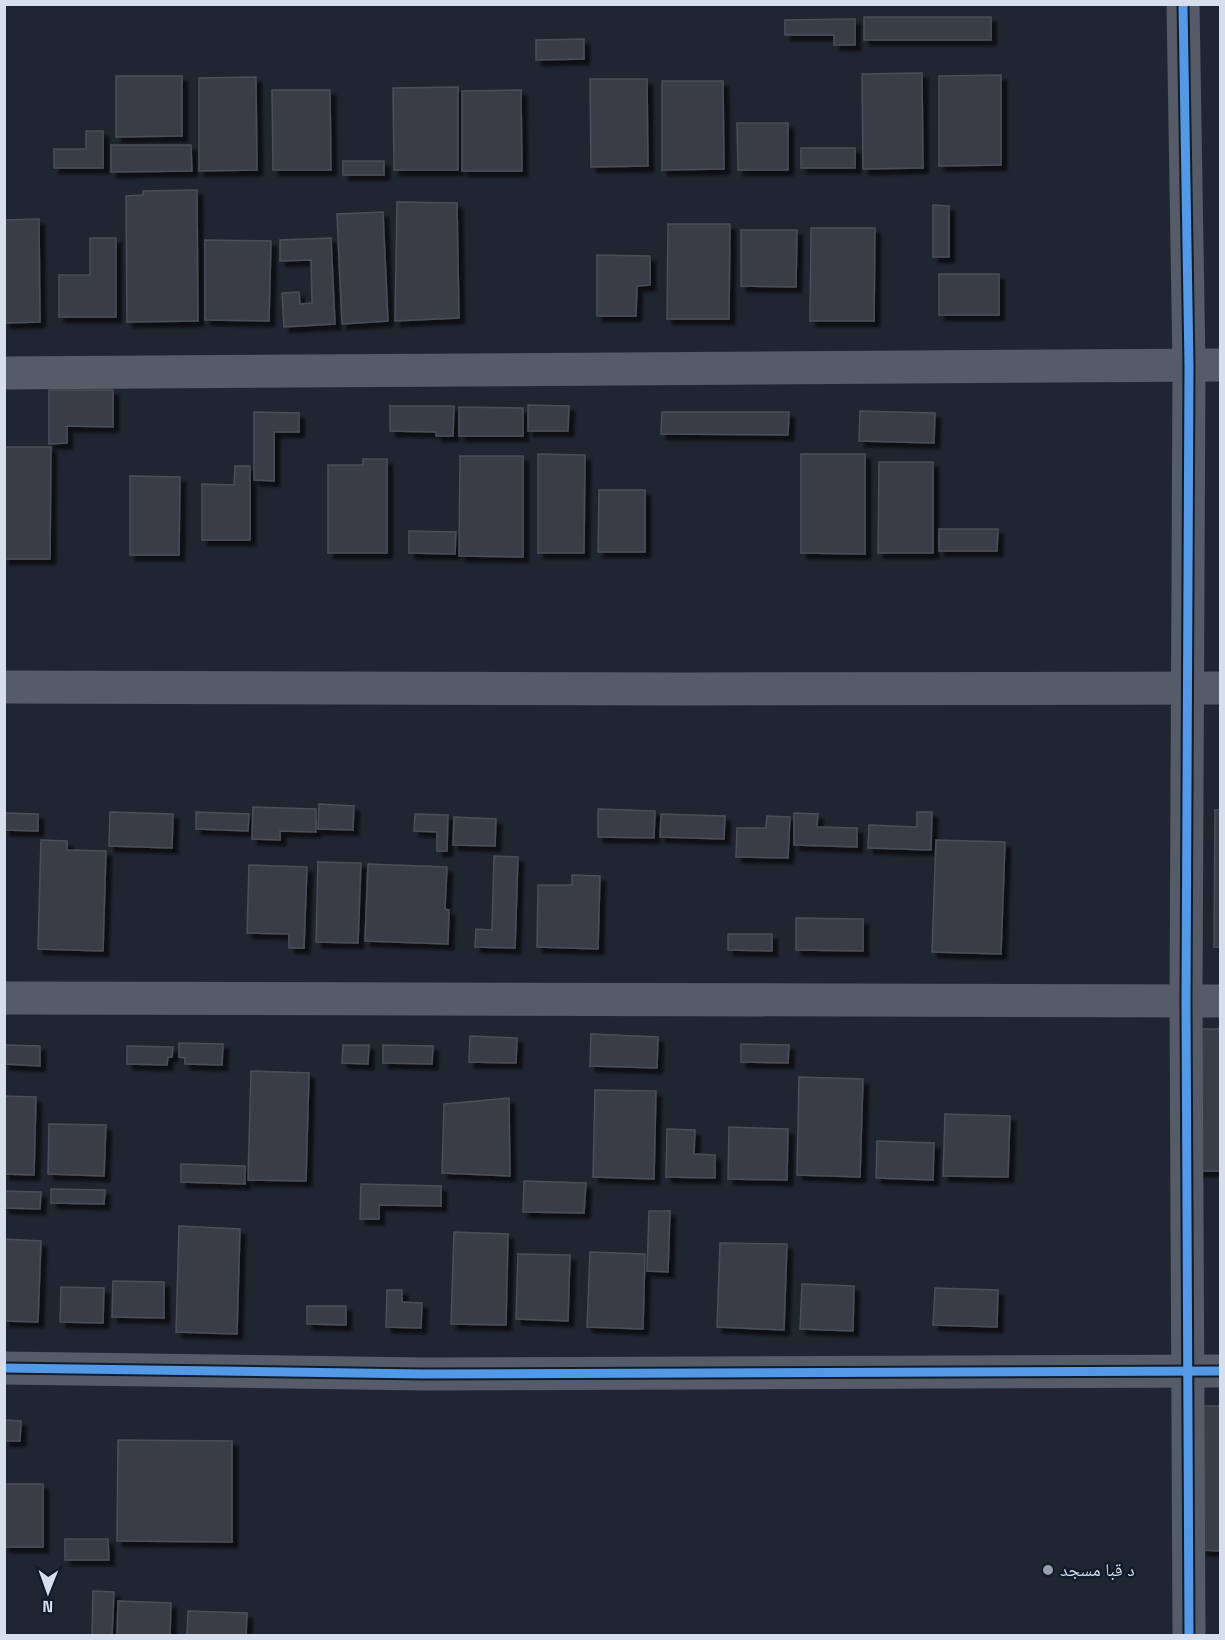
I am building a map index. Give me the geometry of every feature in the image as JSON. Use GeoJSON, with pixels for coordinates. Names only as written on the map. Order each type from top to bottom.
{"type":"FeatureCollection","features":[{"type":"Feature","properties":{"kind":"street"},"geometry":{"type":"LineString","coordinates":[[1183,4],[1205,365],[1188,688],[1186,1001],[1189,1635]]}},
{"type":"Feature","properties":{"kind":"street"},"geometry":{"type":"LineString","coordinates":[[4,373],[1205,365]]}},
{"type":"Feature","properties":{"kind":"street"},"geometry":{"type":"LineString","coordinates":[[4,687],[684,690],[1221,688]]}},
{"type":"Feature","properties":{"kind":"street"},"geometry":{"type":"LineString","coordinates":[[4,998],[1221,1001]]}},
{"type":"Feature","properties":{"kind":"street"},"geometry":{"type":"LineString","coordinates":[[4,1368],[423,1374],[1221,1371]]}},
{"type":"Feature","properties":{"kind":"building"},"geometry":{"type":"Polygon","coordinates":[[[864,17],[991,17],[991,40],[864,40],[864,17]]]}},
{"type":"Feature","properties":{"kind":"building"},"geometry":{"type":"Polygon","coordinates":[[[855,19],[855,45],[834,45],[834,35],[785,35],[785,20],[855,19]]]}},
{"type":"Feature","properties":{"kind":"building"},"geometry":{"type":"Polygon","coordinates":[[[584,39],[584,59],[536,60],[536,40],[584,39]]]}},
{"type":"Feature","properties":{"kind":"building"},"geometry":{"type":"Polygon","coordinates":[[[922,73],[923,168],[863,169],[862,74],[922,73]]]}},
{"type":"Feature","properties":{"kind":"building"},"geometry":{"type":"Polygon","coordinates":[[[1001,75],[1001,165],[939,166],[939,76],[1001,75]]]}},
{"type":"Feature","properties":{"kind":"building"},"geometry":{"type":"Polygon","coordinates":[[[116,76],[182,76],[182,136],[116,137],[116,76]]]}},
{"type":"Feature","properties":{"kind":"building"},"geometry":{"type":"Polygon","coordinates":[[[256,77],[257,170],[199,171],[199,78],[256,77]]]}},
{"type":"Feature","properties":{"kind":"building"},"geometry":{"type":"Polygon","coordinates":[[[590,79],[647,79],[648,166],[591,167],[590,79]]]}},
{"type":"Feature","properties":{"kind":"building"},"geometry":{"type":"Polygon","coordinates":[[[662,81],[723,81],[724,169],[662,170],[662,81]]]}},
{"type":"Feature","properties":{"kind":"building"},"geometry":{"type":"Polygon","coordinates":[[[458,87],[458,170],[394,170],[393,88],[458,87]]]}},
{"type":"Feature","properties":{"kind":"building"},"geometry":{"type":"Polygon","coordinates":[[[272,90],[330,90],[331,170],[273,170],[272,90]]]}},
{"type":"Feature","properties":{"kind":"building"},"geometry":{"type":"Polygon","coordinates":[[[521,90],[522,171],[462,171],[462,91],[521,90]]]}},
{"type":"Feature","properties":{"kind":"building"},"geometry":{"type":"Polygon","coordinates":[[[737,123],[788,123],[788,170],[738,170],[737,123]]]}},
{"type":"Feature","properties":{"kind":"building"},"geometry":{"type":"Polygon","coordinates":[[[86,131],[103,131],[103,168],[54,168],[54,149],[86,149],[86,131]]]}},
{"type":"Feature","properties":{"kind":"building"},"geometry":{"type":"Polygon","coordinates":[[[111,145],[191,145],[192,171],[111,172],[111,145]]]}},
{"type":"Feature","properties":{"kind":"building"},"geometry":{"type":"Polygon","coordinates":[[[801,148],[855,148],[855,168],[801,168],[801,148]]]}},
{"type":"Feature","properties":{"kind":"building"},"geometry":{"type":"Polygon","coordinates":[[[343,161],[384,161],[384,175],[343,175],[343,161]]]}},
{"type":"Feature","properties":{"kind":"building"},"geometry":{"type":"Polygon","coordinates":[[[197,190],[198,321],[127,322],[126,196],[143,195],[143,191],[197,190]]]}},
{"type":"Feature","properties":{"kind":"building"},"geometry":{"type":"Polygon","coordinates":[[[397,202],[457,203],[459,318],[395,321],[397,202]]]}},
{"type":"Feature","properties":{"kind":"building"},"geometry":{"type":"Polygon","coordinates":[[[933,205],[949,206],[949,257],[933,257],[933,205]]]}},
{"type":"Feature","properties":{"kind":"building"},"geometry":{"type":"Polygon","coordinates":[[[383,212],[388,321],[342,324],[337,214],[383,212]]]}},
{"type":"Feature","properties":{"kind":"building"},"geometry":{"type":"Polygon","coordinates":[[[39,219],[40,322],[4,323],[4,220],[39,219]]]}},
{"type":"Feature","properties":{"kind":"building"},"geometry":{"type":"Polygon","coordinates":[[[668,224],[730,224],[729,319],[667,319],[668,224]]]}},
{"type":"Feature","properties":{"kind":"building"},"geometry":{"type":"Polygon","coordinates":[[[811,228],[875,228],[874,321],[810,321],[811,228]]]}},
{"type":"Feature","properties":{"kind":"building"},"geometry":{"type":"Polygon","coordinates":[[[741,230],[797,230],[796,287],[741,286],[741,230]]]}},
{"type":"Feature","properties":{"kind":"building"},"geometry":{"type":"Polygon","coordinates":[[[90,238],[116,238],[116,317],[59,317],[59,275],[90,275],[90,238]]]}},
{"type":"Feature","properties":{"kind":"building"},"geometry":{"type":"Polygon","coordinates":[[[331,238],[335,324],[284,327],[282,293],[299,292],[300,304],[312,303],[311,260],[280,261],[280,240],[331,238]]]}},
{"type":"Feature","properties":{"kind":"building"},"geometry":{"type":"Polygon","coordinates":[[[205,240],[271,241],[269,321],[205,320],[205,240]]]}},
{"type":"Feature","properties":{"kind":"building"},"geometry":{"type":"Polygon","coordinates":[[[597,255],[650,256],[650,285],[637,286],[636,316],[597,316],[597,255]]]}},
{"type":"Feature","properties":{"kind":"building"},"geometry":{"type":"Polygon","coordinates":[[[939,274],[999,274],[999,315],[939,315],[939,274]]]}},
{"type":"Feature","properties":{"kind":"building"},"geometry":{"type":"Polygon","coordinates":[[[49,390],[113,390],[113,427],[67,426],[67,443],[49,444],[49,390]]]}},
{"type":"Feature","properties":{"kind":"building"},"geometry":{"type":"Polygon","coordinates":[[[528,405],[569,406],[568,431],[528,431],[528,405]]]}},
{"type":"Feature","properties":{"kind":"building"},"geometry":{"type":"Polygon","coordinates":[[[390,406],[454,406],[453,436],[436,436],[436,432],[390,431],[390,406]]]}},
{"type":"Feature","properties":{"kind":"building"},"geometry":{"type":"Polygon","coordinates":[[[459,407],[523,408],[523,436],[459,436],[459,407]]]}},
{"type":"Feature","properties":{"kind":"building"},"geometry":{"type":"Polygon","coordinates":[[[860,411],[935,413],[934,443],[859,441],[860,411]]]}},
{"type":"Feature","properties":{"kind":"building"},"geometry":{"type":"Polygon","coordinates":[[[254,412],[299,413],[299,432],[274,432],[274,481],[254,480],[254,412]]]}},
{"type":"Feature","properties":{"kind":"building"},"geometry":{"type":"Polygon","coordinates":[[[662,412],[789,412],[788,435],[661,434],[662,412]]]}},
{"type":"Feature","properties":{"kind":"building"},"geometry":{"type":"Polygon","coordinates":[[[4,447],[51,447],[50,559],[4,559],[4,447]]]}},
{"type":"Feature","properties":{"kind":"building"},"geometry":{"type":"Polygon","coordinates":[[[538,454],[585,455],[584,553],[538,553],[538,454]]]}},
{"type":"Feature","properties":{"kind":"building"},"geometry":{"type":"Polygon","coordinates":[[[801,454],[865,454],[865,554],[801,553],[801,454]]]}},
{"type":"Feature","properties":{"kind":"building"},"geometry":{"type":"Polygon","coordinates":[[[460,456],[523,456],[523,557],[459,556],[460,456]]]}},
{"type":"Feature","properties":{"kind":"building"},"geometry":{"type":"Polygon","coordinates":[[[363,459],[387,459],[387,553],[328,553],[328,465],[363,465],[363,459]]]}},
{"type":"Feature","properties":{"kind":"building"},"geometry":{"type":"Polygon","coordinates":[[[879,462],[933,462],[933,553],[878,553],[879,462]]]}},
{"type":"Feature","properties":{"kind":"building"},"geometry":{"type":"Polygon","coordinates":[[[235,466],[250,466],[250,540],[202,540],[202,484],[234,485],[235,466]]]}},
{"type":"Feature","properties":{"kind":"building"},"geometry":{"type":"Polygon","coordinates":[[[130,476],[180,477],[179,555],[130,555],[130,476]]]}},
{"type":"Feature","properties":{"kind":"building"},"geometry":{"type":"Polygon","coordinates":[[[599,490],[645,490],[645,552],[598,552],[599,490]]]}},
{"type":"Feature","properties":{"kind":"building"},"geometry":{"type":"Polygon","coordinates":[[[939,529],[998,529],[997,551],[939,551],[939,529]]]}},
{"type":"Feature","properties":{"kind":"building"},"geometry":{"type":"Polygon","coordinates":[[[409,531],[456,532],[455,554],[409,553],[409,531]]]}},
{"type":"Feature","properties":{"kind":"building"},"geometry":{"type":"Polygon","coordinates":[[[319,804],[354,806],[353,830],[318,829],[319,804]]]}},
{"type":"Feature","properties":{"kind":"building"},"geometry":{"type":"Polygon","coordinates":[[[253,807],[316,809],[316,832],[280,831],[280,840],[252,839],[253,807]]]}},
{"type":"Feature","properties":{"kind":"building"},"geometry":{"type":"Polygon","coordinates":[[[598,809],[655,811],[654,838],[598,837],[598,809]]]}},
{"type":"Feature","properties":{"kind":"building"},"geometry":{"type":"Polygon","coordinates":[[[1215,810],[1220,810],[1220,947],[1214,947],[1215,810]]]}},
{"type":"Feature","properties":{"kind":"building"},"geometry":{"type":"Polygon","coordinates":[[[110,812],[173,814],[172,848],[109,846],[110,812]]]}},
{"type":"Feature","properties":{"kind":"building"},"geometry":{"type":"Polygon","coordinates":[[[196,812],[249,814],[248,831],[196,829],[196,812]]]}},
{"type":"Feature","properties":{"kind":"building"},"geometry":{"type":"Polygon","coordinates":[[[917,812],[932,812],[931,850],[868,848],[869,825],[917,827],[917,812]]]}},
{"type":"Feature","properties":{"kind":"building"},"geometry":{"type":"Polygon","coordinates":[[[4,813],[38,814],[38,831],[4,830],[4,813]]]}},
{"type":"Feature","properties":{"kind":"building"},"geometry":{"type":"Polygon","coordinates":[[[794,813],[818,814],[817,827],[857,828],[857,847],[794,845],[794,813]]]}},
{"type":"Feature","properties":{"kind":"building"},"geometry":{"type":"Polygon","coordinates":[[[415,814],[448,815],[447,851],[437,851],[437,832],[414,831],[415,814]]]}},
{"type":"Feature","properties":{"kind":"building"},"geometry":{"type":"Polygon","coordinates":[[[661,814],[725,816],[724,839],[660,837],[661,814]]]}},
{"type":"Feature","properties":{"kind":"building"},"geometry":{"type":"Polygon","coordinates":[[[767,816],[790,817],[788,858],[736,857],[737,828],[766,828],[767,816]]]}},
{"type":"Feature","properties":{"kind":"building"},"geometry":{"type":"Polygon","coordinates":[[[454,817],[496,819],[495,846],[453,845],[454,817]]]}},
{"type":"Feature","properties":{"kind":"building"},"geometry":{"type":"Polygon","coordinates":[[[41,840],[67,841],[67,850],[106,851],[103,951],[38,949],[41,840]]]}},
{"type":"Feature","properties":{"kind":"building"},"geometry":{"type":"Polygon","coordinates":[[[936,840],[1005,842],[1001,954],[932,952],[936,840]]]}},
{"type":"Feature","properties":{"kind":"building"},"geometry":{"type":"Polygon","coordinates":[[[494,856],[518,857],[515,948],[475,947],[476,929],[492,930],[494,856]]]}},
{"type":"Feature","properties":{"kind":"building"},"geometry":{"type":"Polygon","coordinates":[[[318,862],[361,863],[358,943],[316,942],[318,862]]]}},
{"type":"Feature","properties":{"kind":"building"},"geometry":{"type":"Polygon","coordinates":[[[368,864],[447,867],[445,909],[449,910],[448,944],[365,941],[368,864]]]}},
{"type":"Feature","properties":{"kind":"building"},"geometry":{"type":"Polygon","coordinates":[[[249,865],[307,867],[304,948],[289,948],[289,934],[247,933],[249,865]]]}},
{"type":"Feature","properties":{"kind":"building"},"geometry":{"type":"Polygon","coordinates":[[[572,875],[600,876],[598,949],[537,947],[538,885],[572,885],[572,875]]]}},
{"type":"Feature","properties":{"kind":"building"},"geometry":{"type":"Polygon","coordinates":[[[796,918],[863,919],[863,951],[796,950],[796,918]]]}},
{"type":"Feature","properties":{"kind":"building"},"geometry":{"type":"Polygon","coordinates":[[[728,934],[772,934],[772,951],[728,950],[728,934]]]}},
{"type":"Feature","properties":{"kind":"building"},"geometry":{"type":"Polygon","coordinates":[[[1196,1029],[1220,1029],[1220,1171],[1196,1171],[1196,1029]]]}},
{"type":"Feature","properties":{"kind":"building"},"geometry":{"type":"Polygon","coordinates":[[[591,1034],[658,1037],[657,1068],[590,1066],[591,1034]]]}},
{"type":"Feature","properties":{"kind":"building"},"geometry":{"type":"Polygon","coordinates":[[[470,1036],[517,1038],[516,1063],[469,1062],[470,1036]]]}},
{"type":"Feature","properties":{"kind":"building"},"geometry":{"type":"Polygon","coordinates":[[[179,1043],[223,1044],[222,1065],[185,1064],[185,1058],[179,1057],[179,1043]]]}},
{"type":"Feature","properties":{"kind":"building"},"geometry":{"type":"Polygon","coordinates":[[[741,1044],[789,1045],[788,1063],[741,1062],[741,1044]]]}},
{"type":"Feature","properties":{"kind":"building"},"geometry":{"type":"Polygon","coordinates":[[[4,1045],[40,1046],[40,1066],[4,1064],[4,1045]]]}},
{"type":"Feature","properties":{"kind":"building"},"geometry":{"type":"Polygon","coordinates":[[[343,1045],[369,1045],[368,1064],[342,1063],[343,1045]]]}},
{"type":"Feature","properties":{"kind":"building"},"geometry":{"type":"Polygon","coordinates":[[[383,1045],[433,1046],[432,1064],[383,1063],[383,1045]]]}},
{"type":"Feature","properties":{"kind":"building"},"geometry":{"type":"Polygon","coordinates":[[[127,1046],[173,1047],[172,1057],[168,1057],[167,1065],[127,1064],[127,1046]]]}},
{"type":"Feature","properties":{"kind":"building"},"geometry":{"type":"Polygon","coordinates":[[[251,1071],[309,1073],[306,1181],[248,1180],[251,1071]]]}},
{"type":"Feature","properties":{"kind":"building"},"geometry":{"type":"Polygon","coordinates":[[[799,1077],[863,1079],[860,1177],[797,1175],[799,1077]]]}},
{"type":"Feature","properties":{"kind":"building"},"geometry":{"type":"Polygon","coordinates":[[[595,1090],[656,1091],[654,1179],[593,1177],[595,1090]]]}},
{"type":"Feature","properties":{"kind":"building"},"geometry":{"type":"Polygon","coordinates":[[[4,1096],[36,1097],[34,1175],[4,1174],[4,1096]]]}},
{"type":"Feature","properties":{"kind":"building"},"geometry":{"type":"Polygon","coordinates":[[[509,1098],[510,1176],[442,1173],[444,1104],[509,1098]]]}},
{"type":"Feature","properties":{"kind":"building"},"geometry":{"type":"Polygon","coordinates":[[[945,1114],[1010,1116],[1008,1177],[943,1176],[945,1114]]]}},
{"type":"Feature","properties":{"kind":"building"},"geometry":{"type":"Polygon","coordinates":[[[49,1124],[106,1125],[104,1176],[48,1174],[49,1124]]]}},
{"type":"Feature","properties":{"kind":"building"},"geometry":{"type":"Polygon","coordinates":[[[729,1127],[788,1129],[787,1180],[728,1179],[729,1127]]]}},
{"type":"Feature","properties":{"kind":"building"},"geometry":{"type":"Polygon","coordinates":[[[667,1129],[695,1130],[694,1154],[715,1155],[715,1178],[666,1177],[667,1129]]]}},
{"type":"Feature","properties":{"kind":"building"},"geometry":{"type":"Polygon","coordinates":[[[877,1141],[934,1143],[933,1180],[876,1178],[877,1141]]]}},
{"type":"Feature","properties":{"kind":"building"},"geometry":{"type":"Polygon","coordinates":[[[181,1164],[245,1166],[245,1184],[181,1182],[181,1164]]]}},
{"type":"Feature","properties":{"kind":"building"},"geometry":{"type":"Polygon","coordinates":[[[524,1181],[586,1183],[584,1213],[523,1212],[524,1181]]]}},
{"type":"Feature","properties":{"kind":"building"},"geometry":{"type":"Polygon","coordinates":[[[361,1184],[441,1186],[441,1206],[379,1205],[379,1219],[360,1219],[361,1184]]]}},
{"type":"Feature","properties":{"kind":"building"},"geometry":{"type":"Polygon","coordinates":[[[51,1189],[105,1190],[104,1204],[51,1203],[51,1189]]]}},
{"type":"Feature","properties":{"kind":"building"},"geometry":{"type":"Polygon","coordinates":[[[4,1191],[41,1192],[40,1209],[4,1208],[4,1191]]]}},
{"type":"Feature","properties":{"kind":"building"},"geometry":{"type":"Polygon","coordinates":[[[649,1211],[670,1211],[668,1272],[647,1271],[649,1211]]]}},
{"type":"Feature","properties":{"kind":"building"},"geometry":{"type":"Polygon","coordinates":[[[179,1226],[240,1229],[237,1334],[176,1332],[179,1226]]]}},
{"type":"Feature","properties":{"kind":"building"},"geometry":{"type":"Polygon","coordinates":[[[454,1232],[508,1234],[506,1325],[451,1324],[454,1232]]]}},
{"type":"Feature","properties":{"kind":"building"},"geometry":{"type":"Polygon","coordinates":[[[4,1239],[41,1241],[38,1322],[4,1321],[4,1239]]]}},
{"type":"Feature","properties":{"kind":"building"},"geometry":{"type":"Polygon","coordinates":[[[720,1243],[787,1244],[784,1330],[717,1327],[720,1243]]]}},
{"type":"Feature","properties":{"kind":"building"},"geometry":{"type":"Polygon","coordinates":[[[590,1252],[645,1254],[643,1329],[587,1327],[590,1252]]]}},
{"type":"Feature","properties":{"kind":"building"},"geometry":{"type":"Polygon","coordinates":[[[518,1254],[570,1255],[568,1321],[516,1319],[518,1254]]]}},
{"type":"Feature","properties":{"kind":"building"},"geometry":{"type":"Polygon","coordinates":[[[113,1281],[164,1282],[164,1318],[112,1317],[113,1281]]]}},
{"type":"Feature","properties":{"kind":"building"},"geometry":{"type":"Polygon","coordinates":[[[802,1284],[854,1286],[853,1331],[800,1329],[802,1284]]]}},
{"type":"Feature","properties":{"kind":"building"},"geometry":{"type":"Polygon","coordinates":[[[61,1287],[104,1288],[103,1323],[60,1322],[61,1287]]]}},
{"type":"Feature","properties":{"kind":"building"},"geometry":{"type":"Polygon","coordinates":[[[935,1288],[998,1290],[997,1327],[933,1325],[935,1288]]]}},
{"type":"Feature","properties":{"kind":"building"},"geometry":{"type":"Polygon","coordinates":[[[387,1290],[402,1290],[402,1302],[422,1303],[421,1328],[386,1327],[387,1290]]]}},
{"type":"Feature","properties":{"kind":"building"},"geometry":{"type":"Polygon","coordinates":[[[307,1306],[346,1306],[346,1325],[307,1324],[307,1306]]]}},
{"type":"Feature","properties":{"kind":"building"},"geometry":{"type":"Polygon","coordinates":[[[1203,1406],[1220,1406],[1220,1551],[1201,1550],[1203,1406]]]}},
{"type":"Feature","properties":{"kind":"building"},"geometry":{"type":"Polygon","coordinates":[[[4,1420],[21,1421],[20,1441],[4,1441],[4,1420]]]}},
{"type":"Feature","properties":{"kind":"building"},"geometry":{"type":"Polygon","coordinates":[[[118,1440],[232,1441],[232,1542],[117,1541],[118,1440]]]}},
{"type":"Feature","properties":{"kind":"building"},"geometry":{"type":"Polygon","coordinates":[[[4,1484],[43,1484],[43,1547],[4,1547],[4,1484]]]}},
{"type":"Feature","properties":{"kind":"building"},"geometry":{"type":"Polygon","coordinates":[[[65,1539],[108,1539],[109,1560],[65,1560],[65,1539]]]}},
{"type":"Feature","properties":{"kind":"building"},"geometry":{"type":"Polygon","coordinates":[[[93,1591],[114,1592],[112,1636],[92,1636],[93,1591]]]}},
{"type":"Feature","properties":{"kind":"building"},"geometry":{"type":"Polygon","coordinates":[[[118,1601],[171,1603],[170,1636],[117,1636],[118,1601]]]}},
{"type":"Feature","properties":{"kind":"building"},"geometry":{"type":"Polygon","coordinates":[[[188,1611],[247,1613],[246,1636],[187,1636],[188,1611]]]}},
{"type":"Feature","properties":{"kind":"cycle path"},"geometry":{"type":"LineString","coordinates":[[1183,4],[1189,366],[1186,1001],[1189,1636]]}},
{"type":"Feature","properties":{"kind":"cycle path"},"geometry":{"type":"LineString","coordinates":[[4,1368],[423,1374],[1220,1371]]}},
{"type":"Feature","properties":{"kind":"place","name":"د قبا مسجد"},"geometry":{"type":"Point","coordinates":[1048,1570]}}]}
